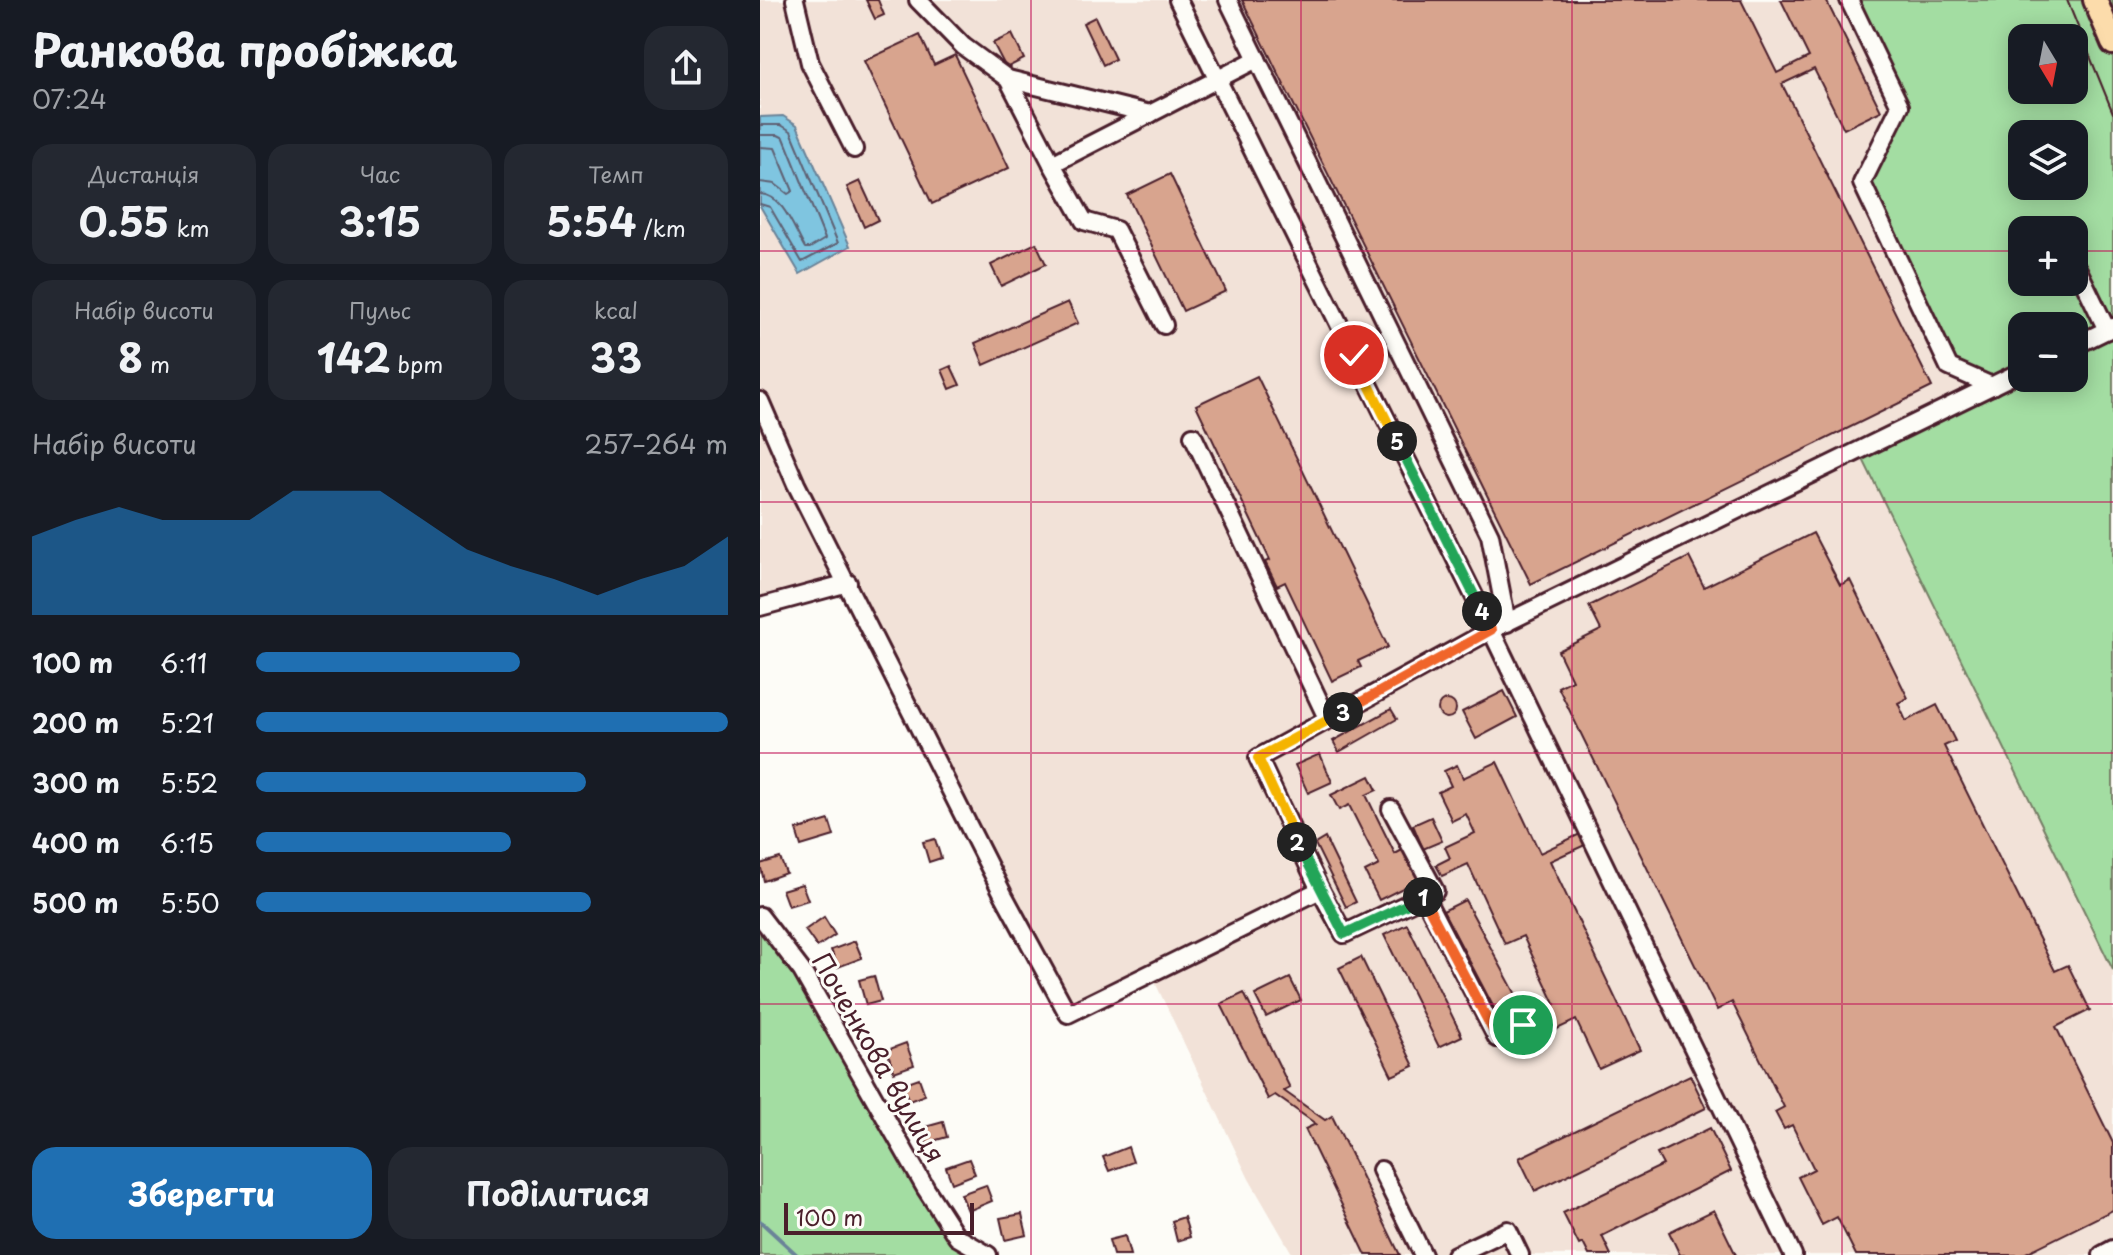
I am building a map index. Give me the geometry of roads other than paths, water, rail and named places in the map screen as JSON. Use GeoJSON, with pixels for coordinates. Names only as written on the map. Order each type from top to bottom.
{"type":"FeatureCollection","features":[{"type":"Feature","properties":{"kind":"main road"},"geometry":{"type":"LineString","coordinates":[[2095,0],[2113,43]]}},
{"type":"Feature","properties":{"kind":"street"},"geometry":{"type":"LineString","coordinates":[[795,0],[810,63],[854,149]]}},
{"type":"Feature","properties":{"kind":"street"},"geometry":{"type":"LineString","coordinates":[[918,0],[963,46],[1008,79],[1150,114]]}},
{"type":"Feature","properties":{"kind":"street"},"geometry":{"type":"LineString","coordinates":[[1178,0],[1491,630],[1793,1255]]}},
{"type":"Feature","properties":{"kind":"street"},"geometry":{"type":"LineString","coordinates":[[1228,0],[1490,535],[1507,623]]}},
{"type":"Feature","properties":{"kind":"street"},"geometry":{"type":"LineString","coordinates":[[1849,0],[1900,106],[1862,183],[1949,367],[1992,386]]}},
{"type":"Feature","properties":{"kind":"street"},"geometry":{"type":"LineString","coordinates":[[1052,164],[1257,59]]}},
{"type":"Feature","properties":{"kind":"street"},"geometry":{"type":"LineString","coordinates":[[1008,79],[1084,221],[1116,230],[1164,325]]}},
{"type":"Feature","properties":{"kind":"street"},"geometry":{"type":"LineString","coordinates":[[2088,288],[2110,328],[2088,339]]}},
{"type":"Feature","properties":{"kind":"street"},"geometry":{"type":"LineString","coordinates":[[1391,809],[1435,891],[1344,934],[1258,758],[1491,630],[2008,378]]}},
{"type":"Feature","properties":{"kind":"street"},"geometry":{"type":"LineString","coordinates":[[760,401],[796,484],[1003,894],[1068,1014],[1320,890]]}},
{"type":"Feature","properties":{"kind":"street"},"geometry":{"type":"LineString","coordinates":[[1193,436],[1328,720]]}},
{"type":"Feature","properties":{"kind":"street"},"geometry":{"type":"LineString","coordinates":[[760,607],[848,583]]}},
{"type":"Feature","properties":{"kind":"street"},"geometry":{"type":"LineString","coordinates":[[1424,896],[1497,1038],[1523,1025]]}},
{"type":"Feature","properties":{"kind":"street","name":"Поченкова вулиця"},"geometry":{"type":"LineString","coordinates":[[760,916],[802,971],[926,1189],[957,1237],[988,1255]]}},
{"type":"Feature","properties":{"kind":"street"},"geometry":{"type":"LineString","coordinates":[[1381,1170],[1423,1255]]}},
{"type":"Feature","properties":{"kind":"street"},"geometry":{"type":"LineString","coordinates":[[1455,1255],[1508,1230],[1520,1255]]}},
{"type":"Feature","properties":{"kind":"street"},"geometry":{"type":"LineString","coordinates":[[954,1255],[957,1237]]}},
{"type":"Feature","properties":{"kind":"street"},"geometry":{"type":"LineString","coordinates":[[2102,1255],[2113,1249]]}},
{"type":"Feature","properties":{"kind":"water"},"geometry":{"type":"Polygon","coordinates":[[[783,116],[797,125],[850,246],[800,274],[760,206],[760,117],[783,116]]]}},
{"type":"Feature","properties":{"kind":"waterway"},"geometry":{"type":"LineString","coordinates":[[760,1221],[797,1255]]}},
{"type":"Feature","properties":{"kind":"tram line"},"geometry":{"type":"LineString","coordinates":[[2067,0],[2113,113]]}}]}
